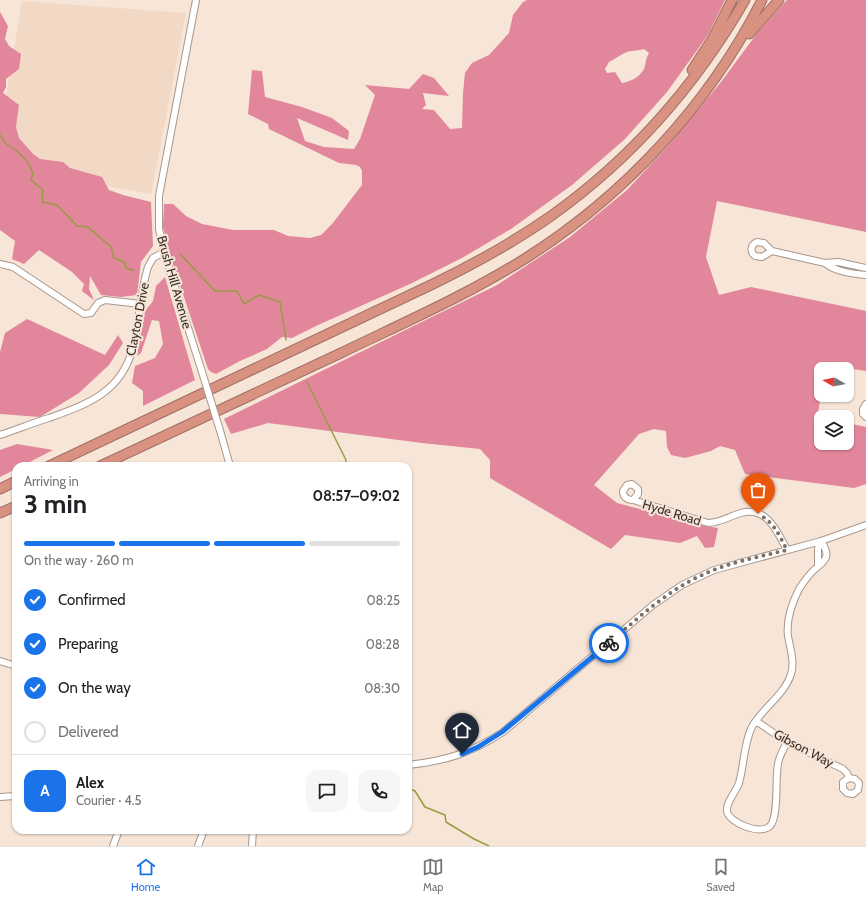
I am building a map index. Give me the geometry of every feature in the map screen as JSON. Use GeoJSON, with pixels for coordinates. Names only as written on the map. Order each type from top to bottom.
{"type":"FeatureCollection","features":[{"type":"Feature","properties":{"kind":"highway"},"geometry":{"type":"LineString","coordinates":[[666,112],[710,42],[732,0]]}},
{"type":"Feature","properties":{"kind":"highway"},"geometry":{"type":"LineString","coordinates":[[57,462],[398,301],[493,252],[537,225],[588,188],[631,149],[666,112],[708,58],[744,0]]}},
{"type":"Feature","properties":{"kind":"highway"},"geometry":{"type":"LineString","coordinates":[[714,79],[743,34],[762,0]]}},
{"type":"Feature","properties":{"kind":"highway"},"geometry":{"type":"LineString","coordinates":[[108,462],[424,313],[476,286],[526,257],[569,228],[622,183],[671,134],[756,24],[779,0]]}},
{"type":"Feature","properties":{"kind":"highway"},"geometry":{"type":"LineString","coordinates":[[0,489],[12,484]]}},
{"type":"Feature","properties":{"kind":"highway"},"geometry":{"type":"LineString","coordinates":[[0,513],[12,508]]}},
{"type":"Feature","properties":{"kind":"street","name":"Brush Hill Avenue"},"geometry":{"type":"LineString","coordinates":[[196,0],[159,196],[159,225],[164,252],[222,434],[229,462]]}},
{"type":"Feature","properties":{"kind":"street"},"geometry":{"type":"LineString","coordinates":[[772,251],[825,263],[838,262],[866,268]]}},
{"type":"Feature","properties":{"kind":"street","name":"Clayton Drive"},"geometry":{"type":"LineString","coordinates":[[0,435],[74,409],[93,400],[112,386],[121,375],[131,355],[148,266],[153,258],[164,252]]}},
{"type":"Feature","properties":{"kind":"street"},"geometry":{"type":"LineString","coordinates":[[825,263],[831,267],[850,273],[866,275]]}},
{"type":"Feature","properties":{"kind":"street"},"geometry":{"type":"LineString","coordinates":[[0,264],[13,267],[84,314],[91,313],[98,304],[105,300],[141,304]]}},
{"type":"Feature","properties":{"kind":"street"},"geometry":{"type":"LineString","coordinates":[[850,273],[852,264]]}},
{"type":"Feature","properties":{"kind":"street"},"geometry":{"type":"LineString","coordinates":[[866,404],[863,409],[866,416]]}},
{"type":"Feature","properties":{"kind":"street","name":"Hyde Road"},"geometry":{"type":"LineString","coordinates":[[633,500],[708,522],[721,522],[741,513],[758,514],[767,518],[774,525],[787,550]]}},
{"type":"Feature","properties":{"kind":"street"},"geometry":{"type":"LineString","coordinates":[[412,764],[436,761],[462,754],[478,747],[502,732],[650,608],[689,581],[725,566],[821,541],[866,525]]}},
{"type":"Feature","properties":{"kind":"street"},"geometry":{"type":"LineString","coordinates":[[787,742],[778,762],[775,812],[772,824],[767,829],[760,831],[733,820],[727,813],[728,805],[737,789],[749,737],[756,721],[790,679],[793,664],[788,630],[790,614],[795,598],[803,583],[818,566],[824,562],[826,549],[821,541]]}},
{"type":"Feature","properties":{"kind":"street"},"geometry":{"type":"LineString","coordinates":[[0,661],[12,665]]}},
{"type":"Feature","properties":{"kind":"street","name":"Gibson Way"},"geometry":{"type":"LineString","coordinates":[[756,721],[787,742],[841,768],[847,773],[848,778]]}},
{"type":"Feature","properties":{"kind":"street"},"geometry":{"type":"LineString","coordinates":[[0,797],[12,796]]}},
{"type":"Feature","properties":{"kind":"street"},"geometry":{"type":"LineString","coordinates":[[113,846],[118,834]]}},
{"type":"Feature","properties":{"kind":"street"},"geometry":{"type":"LineString","coordinates":[[198,846],[202,834]]}},
{"type":"Feature","properties":{"kind":"street"},"geometry":{"type":"LineString","coordinates":[[252,846],[253,834]]}},
{"type":"Feature","properties":{"kind":"shaded area"},"geometry":{"type":"Polygon","coordinates":[[[527,0],[725,0],[708,35],[667,92],[625,139],[572,185],[511,229],[462,258],[410,284],[292,338],[282,337],[267,349],[216,374],[211,372],[208,369],[170,255],[163,227],[164,204],[173,204],[186,216],[202,224],[233,230],[274,230],[288,236],[310,238],[321,235],[332,224],[362,185],[362,171],[360,167],[356,165],[339,163],[269,129],[268,124],[248,114],[252,70],[262,71],[265,97],[302,107],[332,118],[349,131],[348,140],[297,118],[305,141],[324,147],[354,149],[360,139],[375,95],[365,85],[409,89],[423,74],[434,78],[449,96],[423,93],[426,105],[422,109],[434,110],[450,129],[462,128],[465,73],[472,63],[489,55],[509,33],[513,15],[523,2],[527,0]],[[644,49],[627,52],[609,62],[605,69],[607,73],[615,72],[622,83],[629,81],[637,77],[642,72],[649,53],[644,49]]]}},
{"type":"Feature","properties":{"kind":"shaded area"},"geometry":{"type":"Polygon","coordinates":[[[787,0],[866,0],[866,232],[717,201],[706,257],[719,295],[751,287],[866,311],[866,371],[854,369],[854,362],[814,362],[814,402],[820,402],[818,410],[814,410],[814,450],[854,450],[854,424],[866,427],[866,484],[854,488],[745,474],[735,450],[720,446],[711,451],[685,458],[671,455],[667,447],[666,431],[654,429],[639,434],[594,485],[617,503],[718,528],[714,547],[705,548],[697,536],[680,543],[625,535],[611,549],[490,478],[490,460],[480,449],[268,423],[231,434],[224,419],[497,285],[570,237],[627,190],[668,146],[721,82],[758,32],[787,0]]]}},
{"type":"Feature","properties":{"kind":"shaded area"},"geometry":{"type":"Polygon","coordinates":[[[22,1],[186,13],[151,194],[0,166],[0,133],[22,1]]]}},
{"type":"Feature","properties":{"kind":"shaded area"},"geometry":{"type":"Polygon","coordinates":[[[0,12],[8,26],[5,39],[9,46],[21,54],[19,69],[6,79],[6,87],[3,93],[19,105],[16,127],[19,138],[33,154],[40,159],[63,162],[70,168],[102,177],[109,190],[151,202],[153,246],[141,262],[137,295],[121,297],[101,295],[90,276],[89,289],[94,300],[82,291],[84,284],[72,272],[39,250],[24,264],[12,259],[15,241],[0,230],[0,12]]]}},
{"type":"Feature","properties":{"kind":"shaded area"},"geometry":{"type":"Polygon","coordinates":[[[165,277],[195,380],[143,406],[143,391],[132,383],[135,366],[155,358],[163,344],[159,321],[152,320],[141,353],[137,356],[145,311],[153,301],[156,286],[165,277]]]}},
{"type":"Feature","properties":{"kind":"shaded area"},"geometry":{"type":"Polygon","coordinates":[[[27,319],[105,355],[118,335],[123,343],[109,365],[79,393],[40,417],[0,414],[0,352],[5,333],[27,319]]]}},
{"type":"Feature","properties":{"kind":"shaded area"},"geometry":{"type":"Polygon","coordinates":[[[17,444],[53,450],[30,462],[12,462],[12,471],[0,477],[0,450],[17,444]]]}},
{"type":"Feature","properties":{"kind":"waterway"},"geometry":{"type":"LineString","coordinates":[[0,135],[5,143],[17,151],[27,161],[33,173],[31,180],[43,190],[42,202],[57,205],[77,226],[88,227],[111,247],[114,258],[124,262],[127,269],[134,270]]}},
{"type":"Feature","properties":{"kind":"waterway"},"geometry":{"type":"LineString","coordinates":[[180,254],[215,291],[237,291],[244,304],[259,295],[280,302],[286,340]]}},
{"type":"Feature","properties":{"kind":"waterway"},"geometry":{"type":"LineString","coordinates":[[307,382],[346,462]]}},
{"type":"Feature","properties":{"kind":"waterway"},"geometry":{"type":"LineString","coordinates":[[412,790],[415,791],[425,807],[445,815],[446,822],[489,846]]}},
{"type":"Feature","properties":{"kind":"way so far"},"geometry":{"type":"LineString","coordinates":[[609,643],[660,600],[703,574],[748,559],[787,550],[774,525],[767,518],[758,514]]}},
{"type":"Feature","properties":{"kind":"route"},"geometry":{"type":"LineString","coordinates":[[462,754],[486,743],[502,732],[546,697],[609,643]]}}]}
